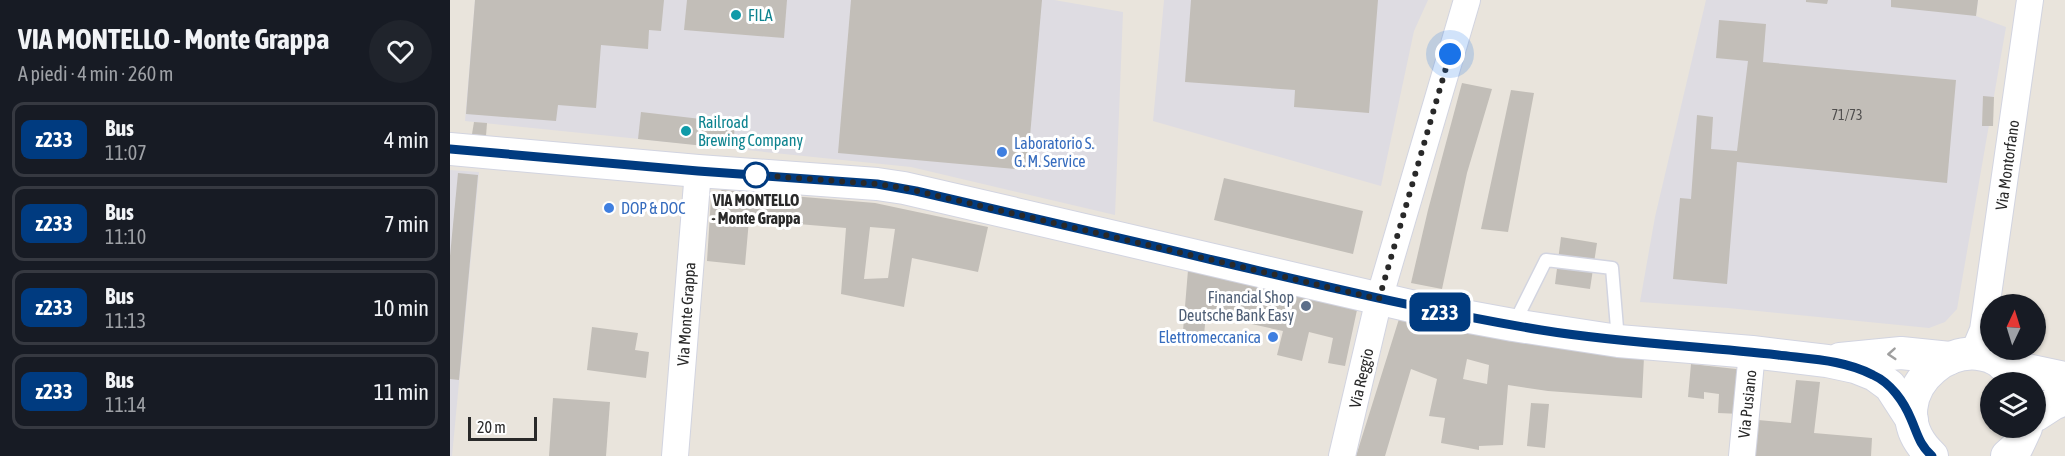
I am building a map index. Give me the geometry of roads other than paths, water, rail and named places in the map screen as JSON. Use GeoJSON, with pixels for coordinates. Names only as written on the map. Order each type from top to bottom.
{"type":"FeatureCollection","features":[{"type":"Feature","properties":{"kind":"street","name":"Via Reggio"},"geometry":{"type":"LineString","coordinates":[[1342,456],[1379,299],[1467,0]]}},
{"type":"Feature","properties":{"kind":"street","name":"Via Montorfano"},"geometry":{"type":"LineString","coordinates":[[1994,294],[2030,0]]}},
{"type":"Feature","properties":{"kind":"street"},"geometry":{"type":"LineString","coordinates":[[450,149],[904,188],[1379,299],[1513,325],[1618,341],[1752,352],[1827,361],[1855,367],[1875,375],[1890,386],[1912,420],[1916,435],[1928,454]]}},
{"type":"Feature","properties":{"kind":"street","name":"Via Monte Grappa"},"geometry":{"type":"LineString","coordinates":[[675,456],[698,171]]}},
{"type":"Feature","properties":{"kind":"street","name":"Via Pusiano"},"geometry":{"type":"LineString","coordinates":[[1742,456],[1752,352]]}},
{"type":"Feature","properties":{"kind":"street"},"geometry":{"type":"LineString","coordinates":[[1827,361],[1901,353],[1980,358]]}},
{"type":"Feature","properties":{"kind":"street"},"geometry":{"type":"LineString","coordinates":[[1912,420],[1914,397],[1924,376],[1936,365],[1980,359]]}},
{"type":"Feature","properties":{"kind":"street"},"geometry":{"type":"LineString","coordinates":[[1994,360],[2065,378]]}},
{"type":"Feature","properties":{"kind":"street"},"geometry":{"type":"LineString","coordinates":[[2046,409],[2065,399]]}},
{"type":"Feature","properties":{"kind":"lane"},"geometry":{"type":"LineString","coordinates":[[1513,325],[1546,260],[1612,268],[1618,341]]}},
{"type":"Feature","properties":{"kind":"place","name":"FILA"},"geometry":{"type":"Point","coordinates":[736,15]}},
{"type":"Feature","properties":{"kind":"place","name":"Railroad Brewing Company"},"geometry":{"type":"Point","coordinates":[686,131]}},
{"type":"Feature","properties":{"kind":"place","name":"Laboratorio S. G. M. Service"},"geometry":{"type":"Point","coordinates":[1002,152]}},
{"type":"Feature","properties":{"kind":"place","name":"VIA MONTELLO ‐ Monte Grappa"},"geometry":{"type":"Point","coordinates":[756,175]}},
{"type":"Feature","properties":{"kind":"place","name":"DOP & DOC"},"geometry":{"type":"Point","coordinates":[609,208]}},
{"type":"Feature","properties":{"kind":"place","name":"Financial Shop Deutsche Bank Easy"},"geometry":{"type":"Point","coordinates":[1306,306]}},
{"type":"Feature","properties":{"kind":"place","name":"Elettromeccanica"},"geometry":{"type":"Point","coordinates":[1273,337]}}]}
